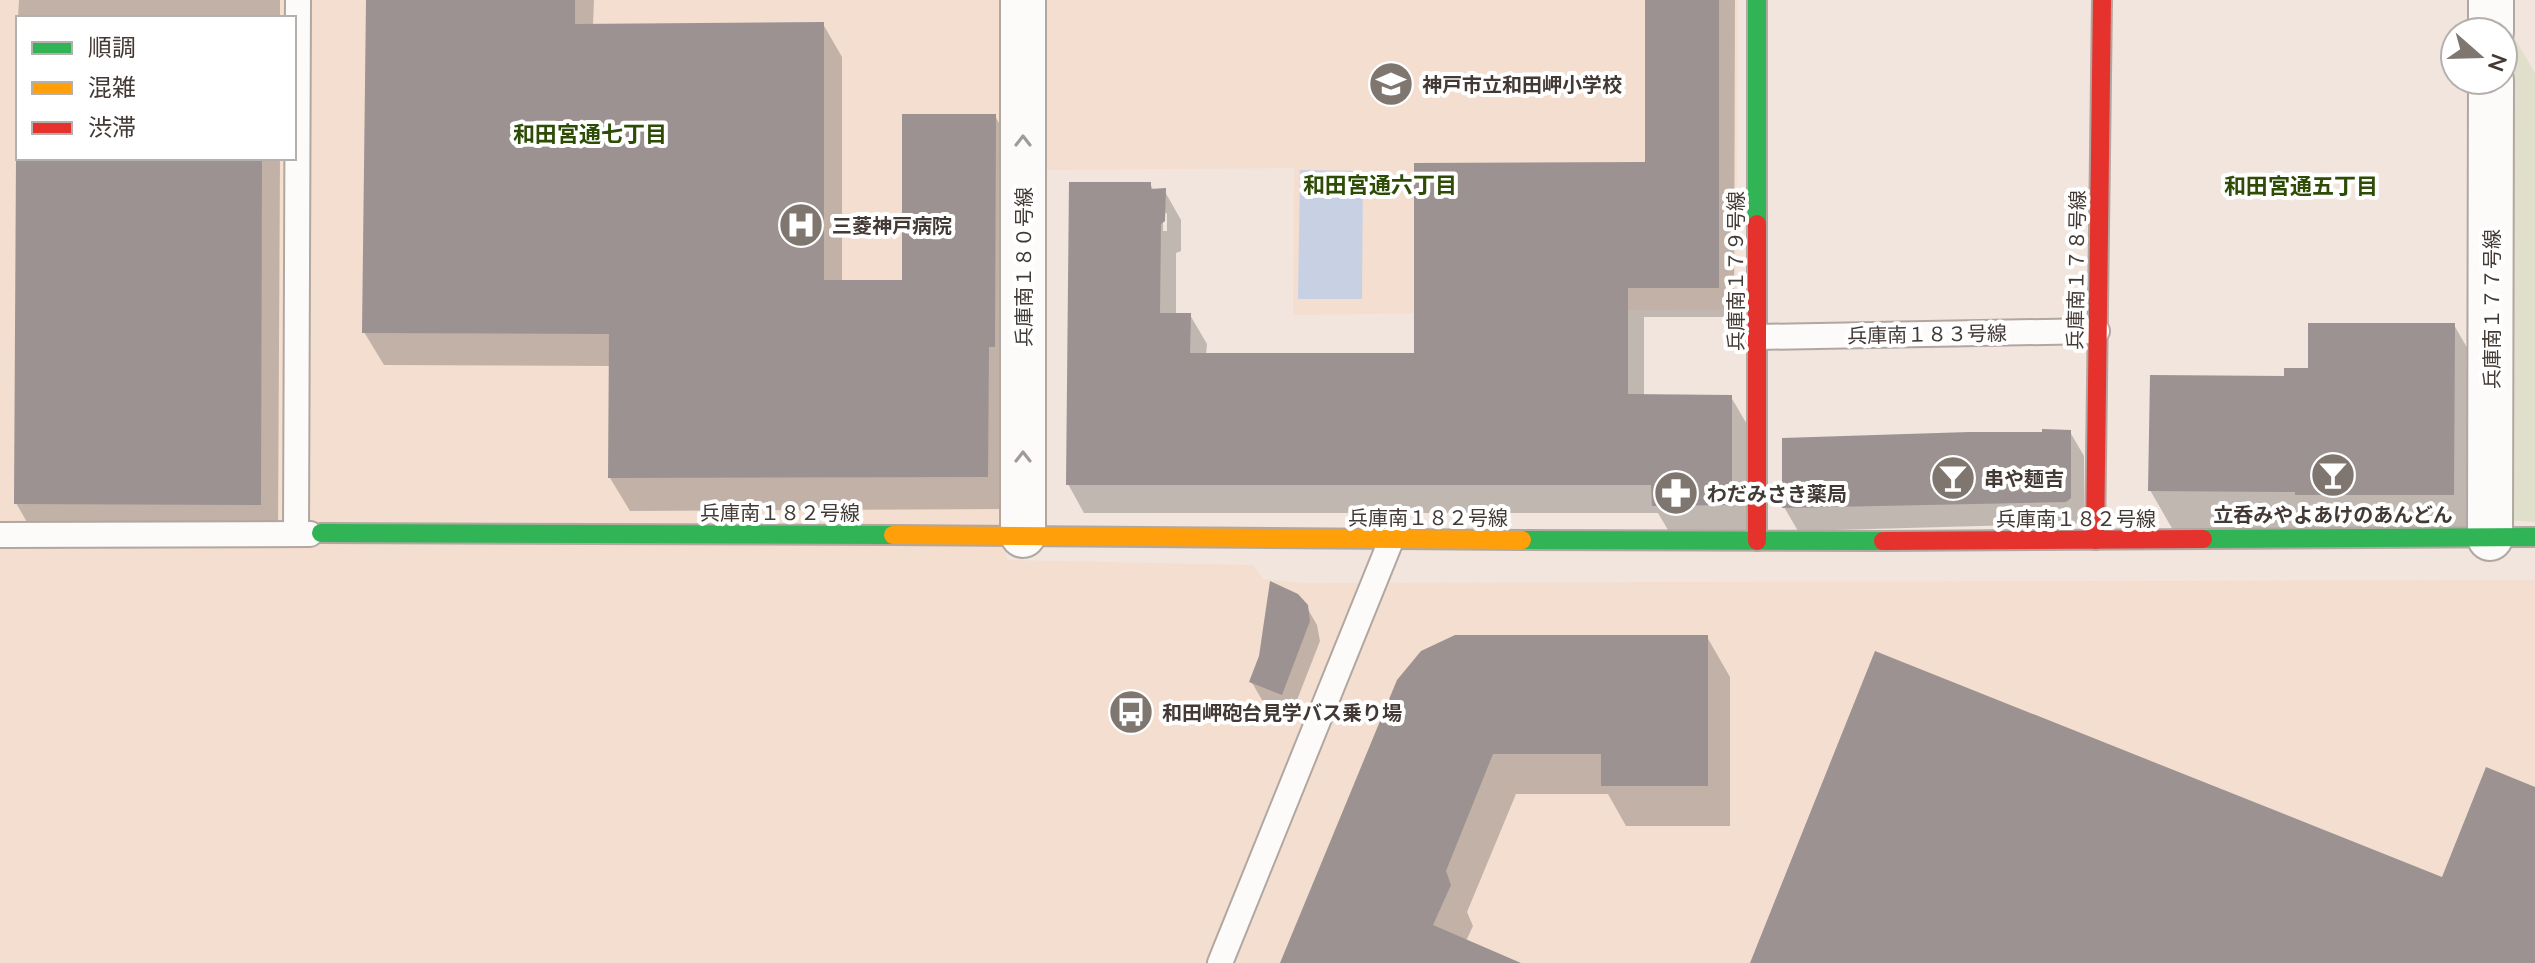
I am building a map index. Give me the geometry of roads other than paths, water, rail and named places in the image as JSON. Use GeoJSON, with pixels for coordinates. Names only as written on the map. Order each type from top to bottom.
{"type":"FeatureCollection","features":[{"type":"Feature","properties":{"kind":"street","name":"兵庫南１８０号線"},"geometry":{"type":"LineString","coordinates":[[1023,0],[1023,535]]}},
{"type":"Feature","properties":{"kind":"street","name":"兵庫南１７９号線"},"geometry":{"type":"LineString","coordinates":[[1757,0],[1757,541]]}},
{"type":"Feature","properties":{"kind":"street","name":"兵庫南１７８号線"},"geometry":{"type":"LineString","coordinates":[[2095,540],[2102,0]]}},
{"type":"Feature","properties":{"kind":"street","name":"兵庫南１７７号線"},"geometry":{"type":"LineString","coordinates":[[2490,538],[2491,96]]}},
{"type":"Feature","properties":{"kind":"street","name":"兵庫南１８２号線"},"geometry":{"type":"LineString","coordinates":[[321,533],[1757,541],[2535,537]]}},
{"type":"Feature","properties":{"kind":"lane"},"geometry":{"type":"LineString","coordinates":[[296,534],[298,0]]}},
{"type":"Feature","properties":{"kind":"lane","name":"兵庫南１８３号線"},"geometry":{"type":"LineString","coordinates":[[1757,337],[2097,331]]}},
{"type":"Feature","properties":{"kind":"lane"},"geometry":{"type":"LineString","coordinates":[[0,535],[321,533]]}},
{"type":"Feature","properties":{"kind":"lane"},"geometry":{"type":"LineString","coordinates":[[1220,963],[1392,538]]}},
{"type":"Feature","properties":{"kind":"water"},"geometry":{"type":"Polygon","coordinates":[[[1300,170],[1363,171],[1362,299],[1298,299],[1300,170]]]}},
{"type":"Feature","properties":{"kind":"place","name":"神戸市立和田岬小学校"},"geometry":{"type":"Point","coordinates":[1391,84]}},
{"type":"Feature","properties":{"kind":"place","name":"三菱神戸病院"},"geometry":{"type":"Point","coordinates":[801,225]}},
{"type":"Feature","properties":{"kind":"place","name":"立呑みやよあけのあんどん"},"geometry":{"type":"Point","coordinates":[2333,475]}},
{"type":"Feature","properties":{"kind":"place","name":"串や麺吉"},"geometry":{"type":"Point","coordinates":[1953,478]}},
{"type":"Feature","properties":{"kind":"place","name":"わだみさき薬局"},"geometry":{"type":"Point","coordinates":[1676,493]}},
{"type":"Feature","properties":{"kind":"place","name":"和田岬砲台見学バス乗り場"},"geometry":{"type":"Point","coordinates":[1131,712]}},
{"type":"Feature","properties":{"kind":"district","name":"和田宮通七丁目"},"geometry":{"type":"Point","coordinates":[590,134]}},
{"type":"Feature","properties":{"kind":"district","name":"和田宮通六丁目"},"geometry":{"type":"Point","coordinates":[1380,185]}},
{"type":"Feature","properties":{"kind":"district","name":"和田宮通五丁目"},"geometry":{"type":"Point","coordinates":[2301,186]}}]}
